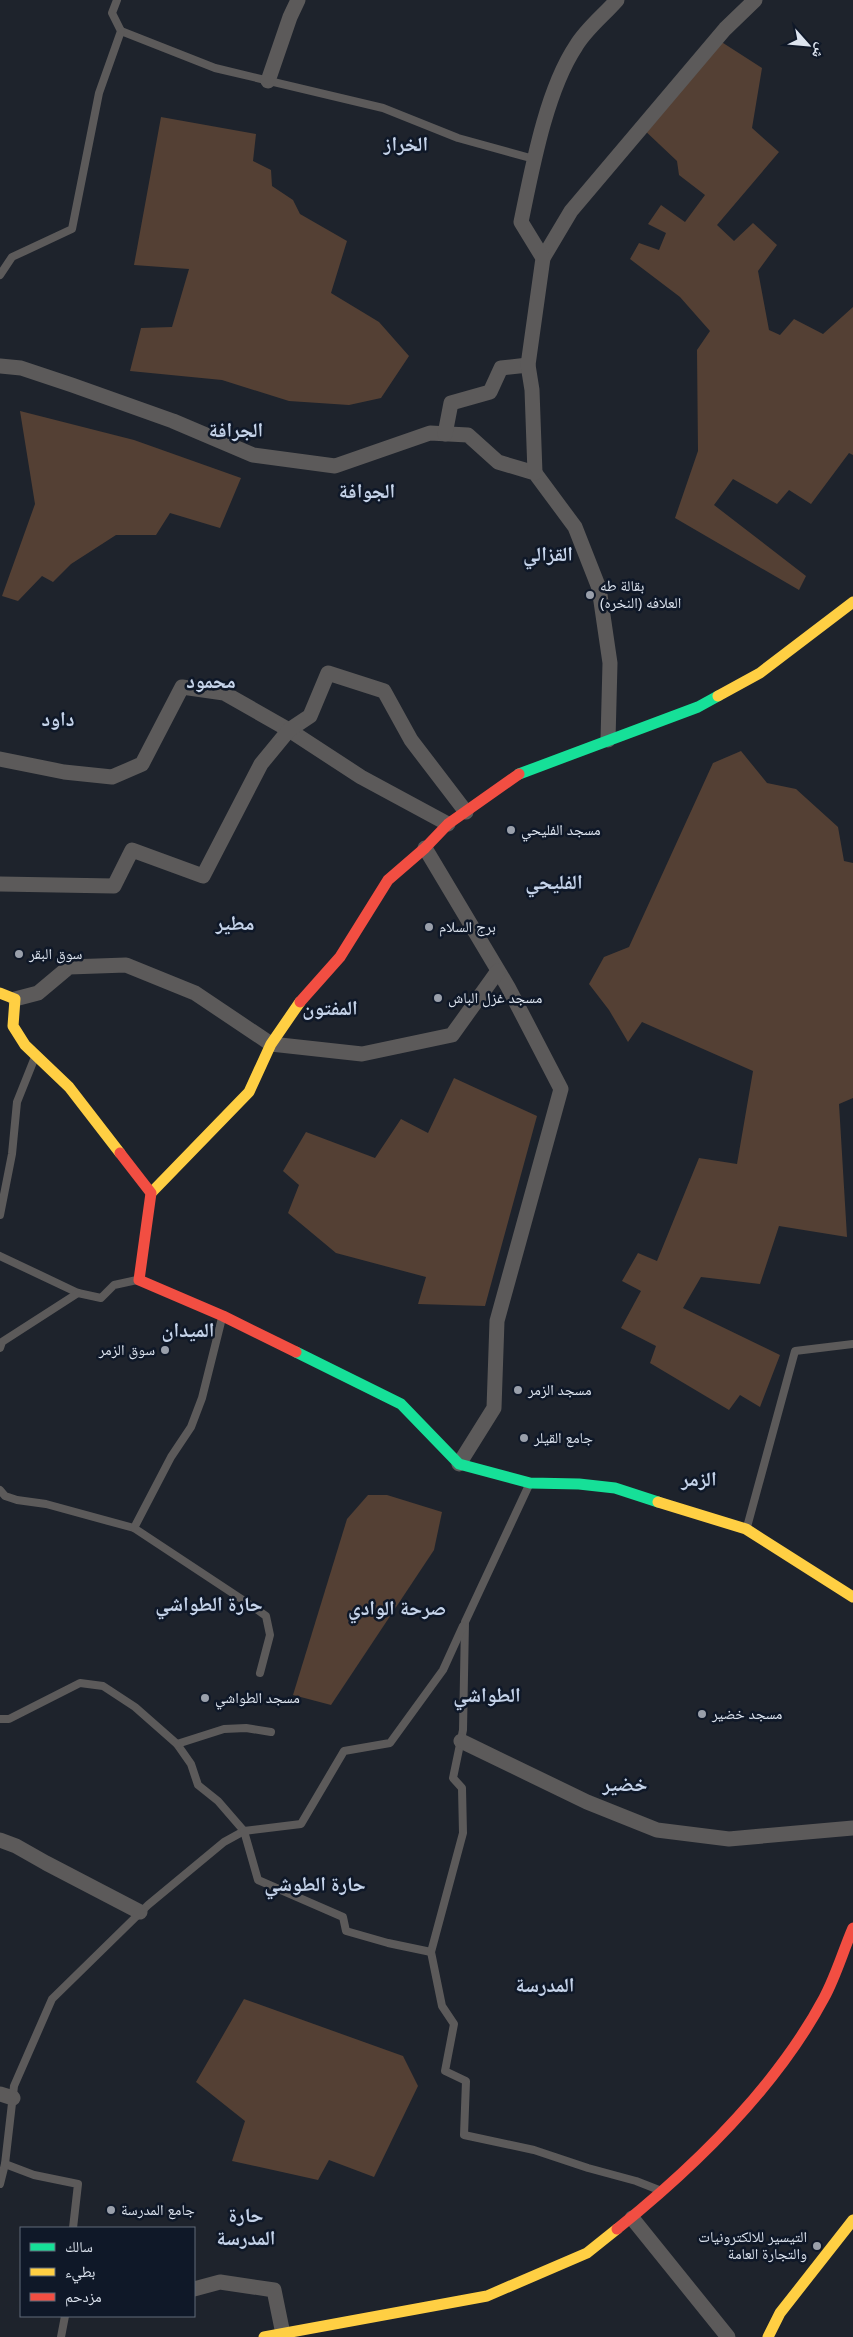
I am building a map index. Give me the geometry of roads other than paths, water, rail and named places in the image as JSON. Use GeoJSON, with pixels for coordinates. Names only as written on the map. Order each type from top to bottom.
{"type":"FeatureCollection","features":[{"type":"Feature","properties":{"kind":"street"},"geometry":{"type":"LineString","coordinates":[[268,81],[290,17],[298,0]]}},
{"type":"Feature","properties":{"kind":"street"},"geometry":{"type":"LineString","coordinates":[[543,258],[521,222],[534,159],[555,89],[576,45],[617,0]]}},
{"type":"Feature","properties":{"kind":"street"},"geometry":{"type":"LineString","coordinates":[[608,740],[610,664],[599,588],[574,527],[535,473],[532,390],[528,365],[543,258],[571,211],[583,196],[718,36],[755,0]]}},
{"type":"Feature","properties":{"kind":"street"},"geometry":{"type":"LineString","coordinates":[[445,434],[451,403],[490,392],[501,368],[528,365]]}},
{"type":"Feature","properties":{"kind":"street"},"geometry":{"type":"LineString","coordinates":[[0,366],[21,368],[173,420],[253,455],[335,466],[430,433],[468,435],[498,462],[535,473]]}},
{"type":"Feature","properties":{"kind":"street"},"geometry":{"type":"LineString","coordinates":[[853,602],[760,673],[698,707],[519,774],[448,824],[425,848],[388,880],[340,957],[291,1013],[271,1044],[249,1092],[151,1193],[139,1280],[223,1316],[401,1404],[459,1464],[530,1483],[578,1484],[614,1488],[746,1529],[853,1597]]}},
{"type":"Feature","properties":{"kind":"street"},"geometry":{"type":"LineString","coordinates":[[0,884],[114,886],[132,850],[203,876],[261,764],[289,730],[310,716],[328,673],[384,691],[411,740],[466,812]]}},
{"type":"Feature","properties":{"kind":"street"},"geometry":{"type":"LineString","coordinates":[[0,759],[64,772],[112,777],[142,764],[182,686],[224,693],[289,730],[361,777],[448,824]]}},
{"type":"Feature","properties":{"kind":"street"},"geometry":{"type":"LineString","coordinates":[[425,848],[498,971],[561,1089],[497,1321],[494,1408],[459,1464]]}},
{"type":"Feature","properties":{"kind":"street"},"geometry":{"type":"LineString","coordinates":[[0,993],[16,999],[38,993],[69,967],[126,966],[194,993],[271,1044],[362,1054],[452,1035],[498,971]]}},
{"type":"Feature","properties":{"kind":"street"},"geometry":{"type":"LineString","coordinates":[[16,999],[13,1026],[25,1045],[69,1086],[151,1193]]}},
{"type":"Feature","properties":{"kind":"street"},"geometry":{"type":"LineString","coordinates":[[461,1741],[587,1802],[657,1830],[728,1839],[853,1828]]}},
{"type":"Feature","properties":{"kind":"street"},"geometry":{"type":"LineString","coordinates":[[0,1840],[16,1846],[140,1912]]}},
{"type":"Feature","properties":{"kind":"street"},"geometry":{"type":"LineString","coordinates":[[264,2337],[486,2296],[587,2253],[663,2192],[721,2135],[751,2101],[790,2051],[824,1998],[853,1928]]}},
{"type":"Feature","properties":{"kind":"street"},"geometry":{"type":"LineString","coordinates":[[632,2218],[728,2337]]}},
{"type":"Feature","properties":{"kind":"street"},"geometry":{"type":"LineString","coordinates":[[768,2337],[770,2327],[779,2312],[797,2294],[853,2220]]}},
{"type":"Feature","properties":{"kind":"street"},"geometry":{"type":"LineString","coordinates":[[195,2289],[220,2282],[274,2290],[283,2334]]}},
{"type":"Feature","properties":{"kind":"lane"},"geometry":{"type":"LineString","coordinates":[[117,0],[112,14],[121,32],[215,68],[383,108],[458,138],[534,159]]}},
{"type":"Feature","properties":{"kind":"lane"},"geometry":{"type":"LineString","coordinates":[[0,275],[12,257],[72,229],[100,93],[121,32]]}},
{"type":"Feature","properties":{"kind":"lane"},"geometry":{"type":"LineString","coordinates":[[0,1215],[12,1154],[17,1102],[36,1055]]}},
{"type":"Feature","properties":{"kind":"lane"},"geometry":{"type":"LineString","coordinates":[[0,1256],[78,1293],[101,1298],[114,1285],[139,1280]]}},
{"type":"Feature","properties":{"kind":"lane"},"geometry":{"type":"LineString","coordinates":[[0,1348],[2,1342],[78,1293]]}},
{"type":"Feature","properties":{"kind":"lane"},"geometry":{"type":"LineString","coordinates":[[134,1528],[171,1457],[191,1427],[202,1398],[223,1316]]}},
{"type":"Feature","properties":{"kind":"lane"},"geometry":{"type":"LineString","coordinates":[[746,1529],[795,1351],[853,1344]]}},
{"type":"Feature","properties":{"kind":"lane"},"geometry":{"type":"LineString","coordinates":[[0,2184],[5,2164],[6,2096],[14,2086],[52,1999],[140,1912],[224,1842],[244,1831],[301,1824],[344,1750],[390,1743],[443,1670],[530,1483]]}},
{"type":"Feature","properties":{"kind":"lane"},"geometry":{"type":"LineString","coordinates":[[0,1490],[5,1496],[17,1500],[46,1504],[134,1528],[201,1570],[266,1616],[270,1635],[260,1673]]}},
{"type":"Feature","properties":{"kind":"lane"},"geometry":{"type":"LineString","coordinates":[[465,1622],[463,1730],[453,1778],[462,1788],[463,1834],[431,1952],[442,2006],[454,2024],[445,2071],[466,2081],[464,2135],[534,2150],[588,2168],[636,2181],[663,2192]]}},
{"type":"Feature","properties":{"kind":"lane"},"geometry":{"type":"LineString","coordinates":[[0,1719],[9,1719],[80,1683],[103,1686],[135,1707],[177,1744],[192,1764],[198,1785],[218,1801],[244,1831],[258,1880],[343,1917],[346,1931],[388,1943],[431,1952]]}},
{"type":"Feature","properties":{"kind":"lane"},"geometry":{"type":"LineString","coordinates":[[177,1744],[224,1729],[246,1728],[271,1732]]}},
{"type":"Feature","properties":{"kind":"lane"},"geometry":{"type":"LineString","coordinates":[[5,2164],[34,2175],[78,2184],[73,2227]]}},
{"type":"Feature","properties":{"kind":"lane"},"geometry":{"type":"LineString","coordinates":[[61,2337],[65,2317]]}},
{"type":"Feature","properties":{"kind":"place","name":"بقالة طه العلافه (النخره)"},"geometry":{"type":"Point","coordinates":[590,595]}},
{"type":"Feature","properties":{"kind":"place","name":"مسجد الفليحي"},"geometry":{"type":"Point","coordinates":[511,830]}},
{"type":"Feature","properties":{"kind":"place","name":"برج السلام"},"geometry":{"type":"Point","coordinates":[429,927]}},
{"type":"Feature","properties":{"kind":"place","name":"سوق البقر"},"geometry":{"type":"Point","coordinates":[19,954]}},
{"type":"Feature","properties":{"kind":"place","name":"مسجد غزل الباش"},"geometry":{"type":"Point","coordinates":[438,998]}},
{"type":"Feature","properties":{"kind":"place","name":"سوق الزمر"},"geometry":{"type":"Point","coordinates":[165,1350]}},
{"type":"Feature","properties":{"kind":"place","name":"مسجد الزمر"},"geometry":{"type":"Point","coordinates":[518,1390]}},
{"type":"Feature","properties":{"kind":"place","name":"جامع القيلر"},"geometry":{"type":"Point","coordinates":[524,1438]}},
{"type":"Feature","properties":{"kind":"place","name":"مسجد الطواشي"},"geometry":{"type":"Point","coordinates":[205,1698]}},
{"type":"Feature","properties":{"kind":"place","name":"مسجد خضير"},"geometry":{"type":"Point","coordinates":[702,1714]}},
{"type":"Feature","properties":{"kind":"place","name":"جامع المدرسة"},"geometry":{"type":"Point","coordinates":[111,2210]}},
{"type":"Feature","properties":{"kind":"place","name":"التيسير للالكترونيات والتجارة العامة"},"geometry":{"type":"Point","coordinates":[817,2246]}},
{"type":"Feature","properties":{"kind":"district","name":"الخراز"},"geometry":{"type":"Point","coordinates":[406,144]}},
{"type":"Feature","properties":{"kind":"district","name":"الجرافة"},"geometry":{"type":"Point","coordinates":[236,430]}},
{"type":"Feature","properties":{"kind":"district","name":"الجوافة"},"geometry":{"type":"Point","coordinates":[367,491]}},
{"type":"Feature","properties":{"kind":"district","name":"القزالي"},"geometry":{"type":"Point","coordinates":[548,554]}},
{"type":"Feature","properties":{"kind":"district","name":"محمود"},"geometry":{"type":"Point","coordinates":[211,681]}},
{"type":"Feature","properties":{"kind":"district","name":"داود"},"geometry":{"type":"Point","coordinates":[58,719]}},
{"type":"Feature","properties":{"kind":"district","name":"الفليحي"},"geometry":{"type":"Point","coordinates":[554,882]}},
{"type":"Feature","properties":{"kind":"district","name":"مطير"},"geometry":{"type":"Point","coordinates":[235,923]}},
{"type":"Feature","properties":{"kind":"district","name":"المفتون"},"geometry":{"type":"Point","coordinates":[330,1008]}},
{"type":"Feature","properties":{"kind":"district","name":"الميدان"},"geometry":{"type":"Point","coordinates":[188,1330]}},
{"type":"Feature","properties":{"kind":"district","name":"الزمر"},"geometry":{"type":"Point","coordinates":[699,1479]}},
{"type":"Feature","properties":{"kind":"district","name":"حارة الطواشي"},"geometry":{"type":"Point","coordinates":[209,1604]}},
{"type":"Feature","properties":{"kind":"district","name":"صرحة الوادي"},"geometry":{"type":"Point","coordinates":[397,1608]}},
{"type":"Feature","properties":{"kind":"district","name":"الطواشي"},"geometry":{"type":"Point","coordinates":[487,1695]}},
{"type":"Feature","properties":{"kind":"district","name":"خضير"},"geometry":{"type":"Point","coordinates":[625,1784]}},
{"type":"Feature","properties":{"kind":"district","name":"حارة الطوشي"},"geometry":{"type":"Point","coordinates":[315,1884]}},
{"type":"Feature","properties":{"kind":"district","name":"المدرسة"},"geometry":{"type":"Point","coordinates":[545,1985]}},
{"type":"Feature","properties":{"kind":"district","name":"حارة المدرسة"},"geometry":{"type":"Point","coordinates":[246,2226]}}]}
